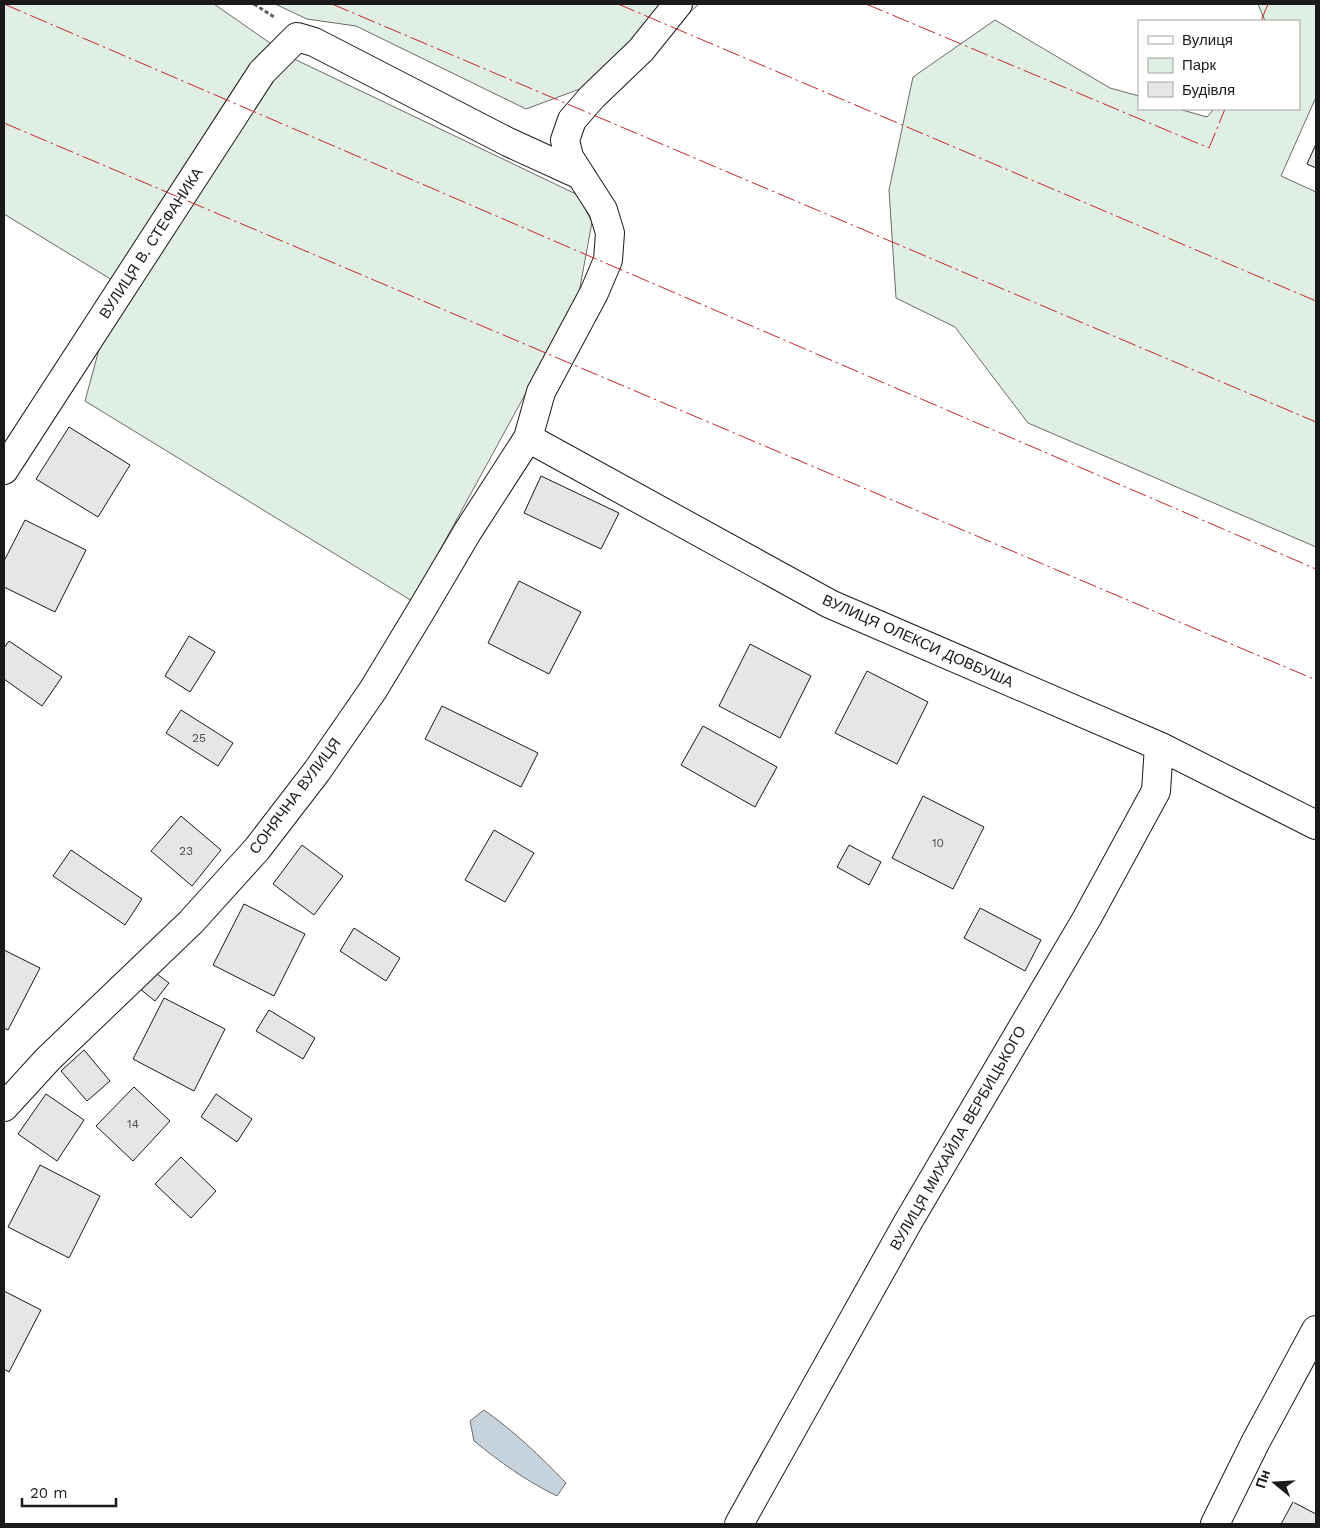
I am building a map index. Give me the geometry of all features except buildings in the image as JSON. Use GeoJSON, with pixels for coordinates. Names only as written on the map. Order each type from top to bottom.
{"type":"FeatureCollection","features":[{"type":"Feature","properties":{"kind":"street","name":"СОНЯЧНА ВУЛИЦЯ"},"geometry":{"type":"LineString","coordinates":[[4,1107],[48,1059],[191,922],[257,849],[317,771],[372,690],[468,531],[528,438],[541,392],[594,293],[608,260],[610,233],[602,210],[569,157],[565,140],[572,120],[592,97],[641,50],[678,4]]}},
{"type":"Feature","properties":{"kind":"street","name":"ВУЛИЦЯ В. СТЕФАНИКА"},"geometry":{"type":"LineString","coordinates":[[4,470],[262,72],[297,37],[314,42],[508,142],[578,174]]}},
{"type":"Feature","properties":{"kind":"street","name":"ВУЛИЦЯ ОЛЕКСИ ДОВБУША"},"geometry":{"type":"LineString","coordinates":[[528,438],[830,604],[1159,746],[1316,825]]}},
{"type":"Feature","properties":{"kind":"street","name":"ВУЛИЦЯ МИХАЙЛА ВЕРБИЦЬКОГО"},"geometry":{"type":"LineString","coordinates":[[739,1524],[908,1222],[1087,918],[1156,791],[1159,746]]}},
{"type":"Feature","properties":{"kind":"street"},"geometry":{"type":"LineString","coordinates":[[1215,1524],[1316,1330]]}},
{"type":"Feature","properties":{"kind":"green space"},"geometry":{"type":"Polygon","coordinates":[[[4,4],[214,4],[290,57],[578,195],[592,222],[578,298],[412,601],[85,401],[117,283],[4,214],[4,4]]]}},
{"type":"Feature","properties":{"kind":"green space"},"geometry":{"type":"Polygon","coordinates":[[[275,4],[699,4],[645,54],[596,83],[526,109],[356,26],[307,19],[275,4]]]}},
{"type":"Feature","properties":{"kind":"green space"},"geometry":{"type":"Polygon","coordinates":[[[1258,4],[1316,4],[1316,97],[1281,176],[1316,192],[1316,547],[1028,423],[955,327],[896,298],[889,190],[913,77],[995,20],[1110,88],[1138,96],[1138,110],[1182,110],[1207,117],[1213,110],[1300,110],[1300,20],[1265,20],[1258,4]]]}},
{"type":"Feature","properties":{"kind":"shaded area"},"geometry":{"type":"Polygon","coordinates":[[[484,1410],[506,1426],[566,1483],[557,1496],[514,1471],[474,1441],[470,1421],[484,1410]]]}},
{"type":"Feature","properties":{"kind":"power"},"geometry":{"type":"LineString","coordinates":[[4,4],[1316,569]]}},
{"type":"Feature","properties":{"kind":"power"},"geometry":{"type":"LineString","coordinates":[[332,4],[1316,422]]}},
{"type":"Feature","properties":{"kind":"power"},"geometry":{"type":"LineString","coordinates":[[618,4],[1316,301]]}},
{"type":"Feature","properties":{"kind":"power"},"geometry":{"type":"LineString","coordinates":[[866,4],[1209,148],[1225,110]]}},
{"type":"Feature","properties":{"kind":"power"},"geometry":{"type":"LineString","coordinates":[[1261,20],[1268,4]]}},
{"type":"Feature","properties":{"kind":"power"},"geometry":{"type":"LineString","coordinates":[[4,123],[1316,680]]}}]}
